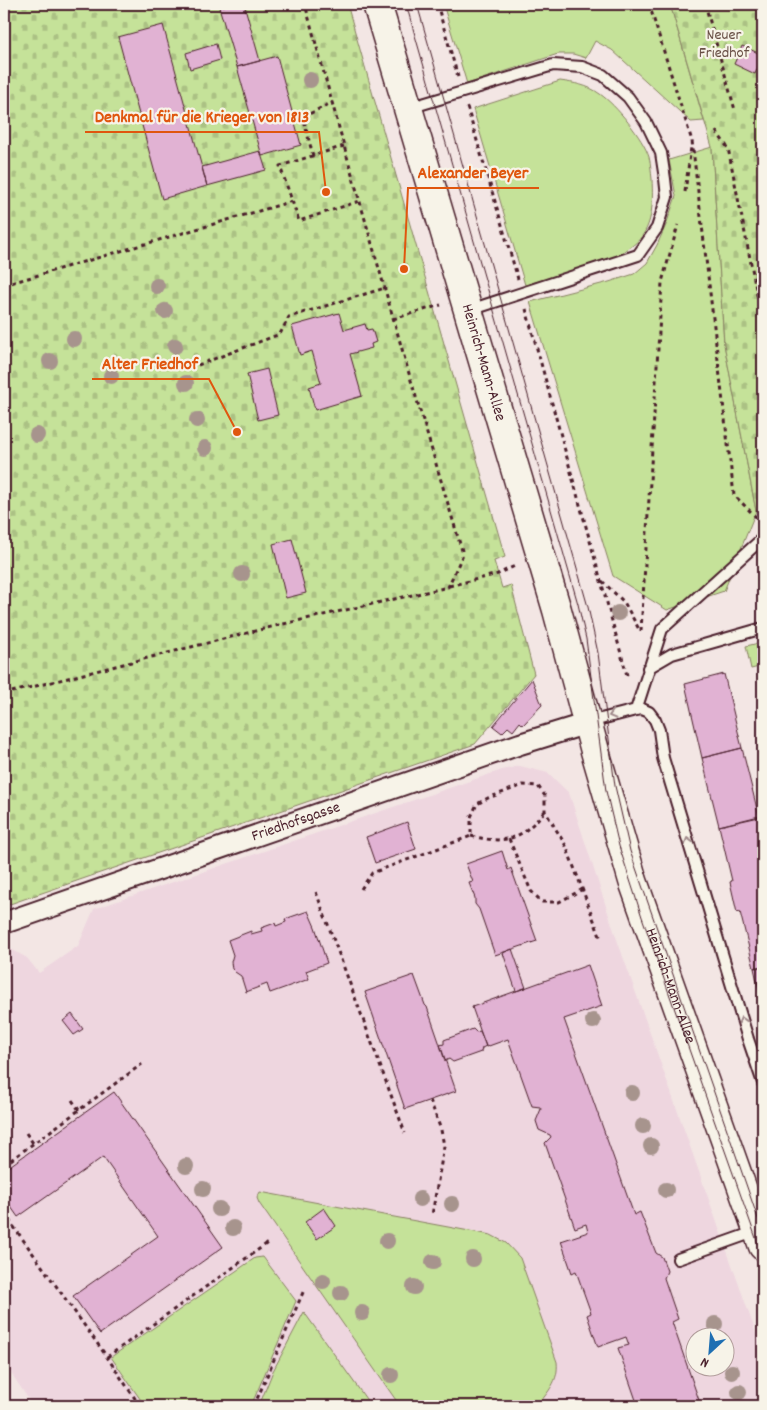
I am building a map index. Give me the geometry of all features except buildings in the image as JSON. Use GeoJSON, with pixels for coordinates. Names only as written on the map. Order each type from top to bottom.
{"type":"FeatureCollection","features":[{"type":"Feature","properties":{"kind":"main road","name":"Heinrich-Mann-Allee"},"geometry":{"type":"LineString","coordinates":[[377,4],[557,610],[633,880],[761,1238]]}},
{"type":"Feature","properties":{"kind":"street","name":"Friedhofsgasse"},"geometry":{"type":"LineString","coordinates":[[4,923],[520,744],[588,723]]}},
{"type":"Feature","properties":{"kind":"lane"},"geometry":{"type":"LineString","coordinates":[[408,109],[553,65],[582,67],[603,75],[628,97],[646,122],[661,153],[666,197],[657,228],[638,254],[468,311]]}},
{"type":"Feature","properties":{"kind":"lane"},"geometry":{"type":"LineString","coordinates":[[636,710],[662,629],[763,538]]}},
{"type":"Feature","properties":{"kind":"lane"},"geometry":{"type":"LineString","coordinates":[[648,668],[672,654],[763,628]]}},
{"type":"Feature","properties":{"kind":"lane"},"geometry":{"type":"LineString","coordinates":[[588,723],[642,709],[649,712],[655,720],[663,758],[748,1040],[763,1083]]}},
{"type":"Feature","properties":{"kind":"lane"},"geometry":{"type":"LineString","coordinates":[[678,1259],[761,1238]]}},
{"type":"Feature","properties":{"kind":"path"},"geometry":{"type":"LineString","coordinates":[[305,4],[393,319],[463,554],[448,586]]}},
{"type":"Feature","properties":{"kind":"path"},"geometry":{"type":"LineString","coordinates":[[437,4],[522,293],[626,671]]}},
{"type":"Feature","properties":{"kind":"path"},"geometry":{"type":"LineString","coordinates":[[649,4],[692,141],[734,495],[763,525]]}},
{"type":"Feature","properties":{"kind":"path"},"geometry":{"type":"LineString","coordinates":[[704,4],[735,110]]}},
{"type":"Feature","properties":{"kind":"path"},"geometry":{"type":"LineString","coordinates":[[313,156],[302,117],[333,102]]}},
{"type":"Feature","properties":{"kind":"path"},"geometry":{"type":"LineString","coordinates":[[459,110],[476,104]]}},
{"type":"Feature","properties":{"kind":"path"},"geometry":{"type":"LineString","coordinates":[[716,131],[728,148],[763,324]]}},
{"type":"Feature","properties":{"kind":"path"},"geometry":{"type":"LineString","coordinates":[[684,197],[692,141]]}},
{"type":"Feature","properties":{"kind":"path"},"geometry":{"type":"LineString","coordinates":[[344,146],[280,166],[299,221],[360,201]]}},
{"type":"Feature","properties":{"kind":"path"},"geometry":{"type":"LineString","coordinates":[[4,285],[293,201]]}},
{"type":"Feature","properties":{"kind":"path"},"geometry":{"type":"LineString","coordinates":[[648,668],[641,631],[662,282],[680,216]]}},
{"type":"Feature","properties":{"kind":"path"},"geometry":{"type":"LineString","coordinates":[[198,366],[280,334],[289,317],[385,288]]}},
{"type":"Feature","properties":{"kind":"path"},"geometry":{"type":"LineString","coordinates":[[393,319],[434,307]]}},
{"type":"Feature","properties":{"kind":"path"},"geometry":{"type":"LineString","coordinates":[[4,694],[279,625],[498,574],[517,565]]}},
{"type":"Feature","properties":{"kind":"path"},"geometry":{"type":"LineString","coordinates":[[601,581],[624,602],[641,631]]}},
{"type":"Feature","properties":{"kind":"path"},"geometry":{"type":"LineString","coordinates":[[471,836],[470,817],[477,804],[488,798],[523,786],[538,786],[545,796],[545,812],[566,846],[600,939]]}},
{"type":"Feature","properties":{"kind":"path"},"geometry":{"type":"LineString","coordinates":[[361,889],[372,873],[471,836],[485,839],[509,839],[524,833],[545,812]]}},
{"type":"Feature","properties":{"kind":"path"},"geometry":{"type":"LineString","coordinates":[[509,839],[531,891],[542,902],[559,902],[583,889]]}},
{"type":"Feature","properties":{"kind":"path"},"geometry":{"type":"LineString","coordinates":[[316,892],[405,1133]]}},
{"type":"Feature","properties":{"kind":"path"},"geometry":{"type":"LineString","coordinates":[[4,1164],[142,1064]]}},
{"type":"Feature","properties":{"kind":"path"},"geometry":{"type":"LineString","coordinates":[[72,1100],[79,1110]]}},
{"type":"Feature","properties":{"kind":"path"},"geometry":{"type":"LineString","coordinates":[[430,1100],[442,1130],[444,1146],[432,1215]]}},
{"type":"Feature","properties":{"kind":"path"},"geometry":{"type":"LineString","coordinates":[[26,1133],[33,1143]]}},
{"type":"Feature","properties":{"kind":"path"},"geometry":{"type":"LineString","coordinates":[[4,1213],[140,1406]]}},
{"type":"Feature","properties":{"kind":"path"},"geometry":{"type":"LineString","coordinates":[[107,1357],[269,1242]]}},
{"type":"Feature","properties":{"kind":"path"},"geometry":{"type":"LineString","coordinates":[[254,1406],[304,1290]]}},
{"type":"Feature","properties":{"kind":"shaded area"},"geometry":{"type":"Polygon","coordinates":[[[520,766],[548,773],[569,793],[615,934],[763,1353],[763,1406],[90,1406],[84,1402],[77,1406],[33,1406],[4,1362],[4,950],[9,948],[27,958],[39,973],[78,946],[94,909],[502,770],[520,766]]]}},
{"type":"Feature","properties":{"kind":"green space"},"geometry":{"type":"Polygon","coordinates":[[[4,4],[347,4],[505,557],[494,561],[502,588],[511,585],[534,674],[475,744],[4,906],[4,4]]]}},
{"type":"Feature","properties":{"kind":"green space"},"geometry":{"type":"Polygon","coordinates":[[[443,4],[670,4],[704,121],[691,122],[612,50],[595,41],[586,58],[573,54],[558,54],[467,84],[443,4]]]}},
{"type":"Feature","properties":{"kind":"green space","name":"Neuer Friedhof"},"geometry":{"type":"Polygon","coordinates":[[[670,4],[763,4],[763,504],[756,511],[724,344],[712,147],[670,4]]]}},
{"type":"Feature","properties":{"kind":"green space"},"geometry":{"type":"Polygon","coordinates":[[[560,81],[586,86],[600,94],[614,106],[635,132],[646,149],[650,162],[652,179],[651,216],[645,232],[639,240],[621,253],[580,270],[525,285],[473,109],[560,81]]]}},
{"type":"Feature","properties":{"kind":"green space"},"geometry":{"type":"Polygon","coordinates":[[[712,147],[724,344],[756,511],[724,591],[667,610],[613,576],[530,302],[634,274],[647,263],[666,225],[676,196],[669,160],[712,147]]]}},
{"type":"Feature","properties":{"kind":"green space"},"geometry":{"type":"Polygon","coordinates":[[[763,642],[763,666],[751,669],[746,646],[763,642]]]}},
{"type":"Feature","properties":{"kind":"green space"},"geometry":{"type":"Polygon","coordinates":[[[260,1192],[491,1235],[506,1243],[520,1258],[557,1362],[556,1375],[549,1391],[537,1406],[400,1406],[259,1203],[257,1198],[260,1192]]]}},
{"type":"Feature","properties":{"kind":"green space"},"geometry":{"type":"Polygon","coordinates":[[[263,1257],[296,1301],[251,1406],[145,1406],[111,1357],[255,1258],[263,1257]]]}},
{"type":"Feature","properties":{"kind":"green space"},"geometry":{"type":"Polygon","coordinates":[[[304,1312],[371,1406],[259,1406],[273,1371],[304,1312]]]}},
{"type":"Feature","properties":{"kind":"tram line"},"geometry":{"type":"LineString","coordinates":[[406,4],[578,604],[586,639],[606,791],[619,846],[642,917],[763,1258]]}},
{"type":"Feature","properties":{"kind":"tram line"},"geometry":{"type":"LineString","coordinates":[[417,4],[588,607],[598,653],[615,786],[630,851],[763,1233]]}},
{"type":"Feature","properties":{"kind":"place","name":"Denkmal für die Krieger von 1813"},"geometry":{"type":"Point","coordinates":[326,192]}},
{"type":"Feature","properties":{"kind":"place","name":"Alexander Beyer"},"geometry":{"type":"Point","coordinates":[404,269]}},
{"type":"Feature","properties":{"kind":"place","name":"Alter Friedhof"},"geometry":{"type":"Point","coordinates":[237,432]}}]}
